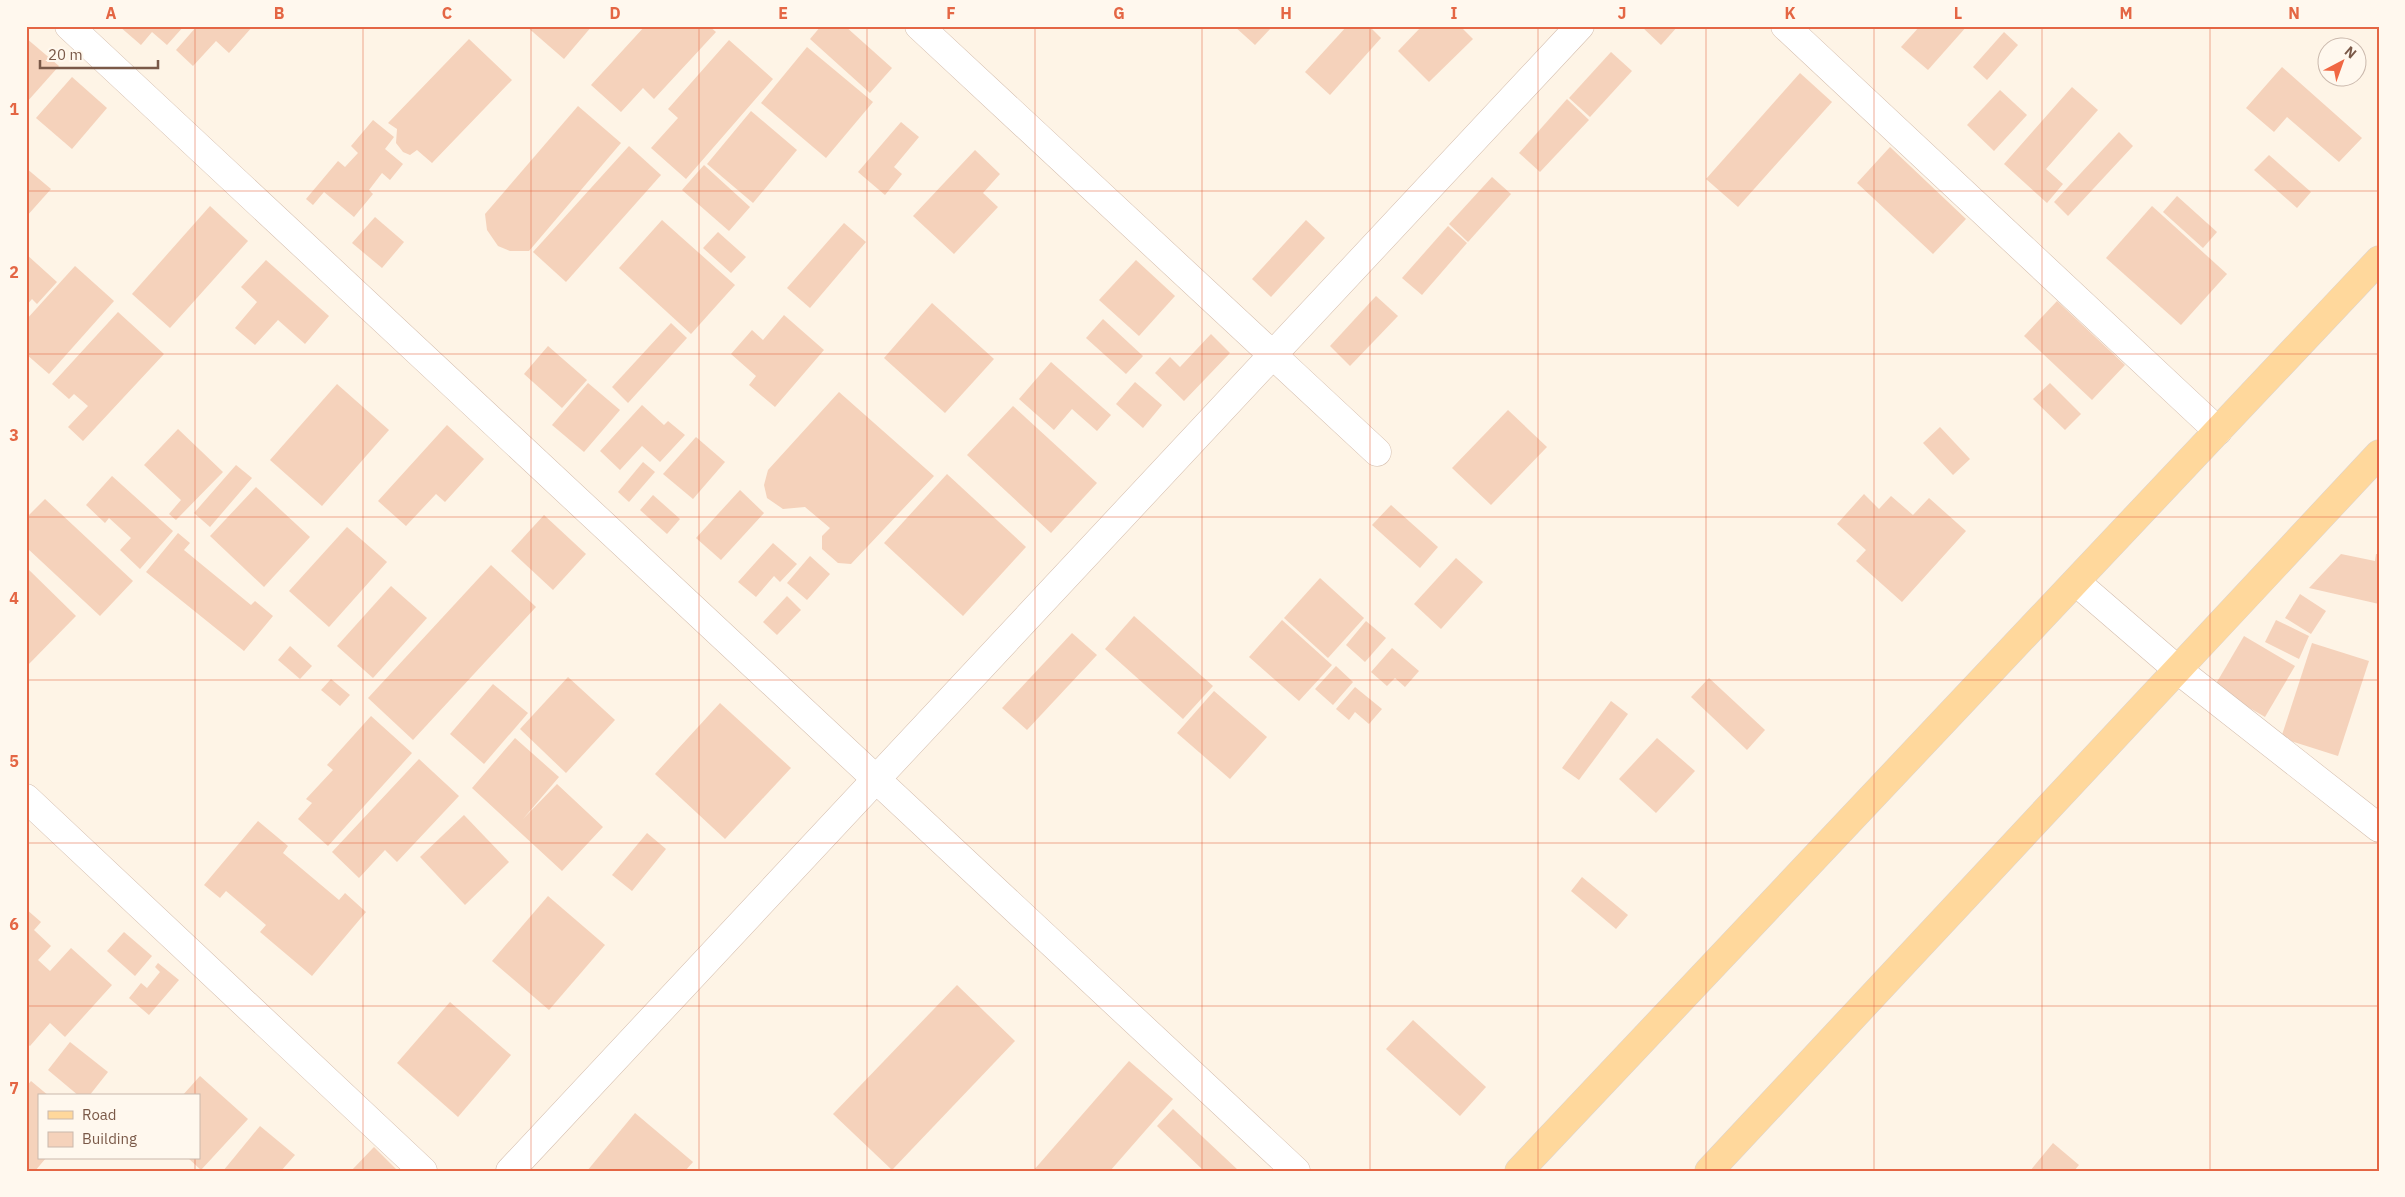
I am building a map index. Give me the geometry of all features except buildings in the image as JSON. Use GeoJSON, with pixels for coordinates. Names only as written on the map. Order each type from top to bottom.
{"type":"FeatureCollection","features":[{"type":"Feature","properties":{"kind":"main road"},"geometry":{"type":"LineString","coordinates":[[1519,1171],[2379,260]]}},
{"type":"Feature","properties":{"kind":"main road"},"geometry":{"type":"LineString","coordinates":[[1709,1171],[2379,454]]}},
{"type":"Feature","properties":{"kind":"street"},"geometry":{"type":"LineString","coordinates":[[69,26],[1296,1171]]}},
{"type":"Feature","properties":{"kind":"street"},"geometry":{"type":"LineString","coordinates":[[919,26],[1377,452]]}},
{"type":"Feature","properties":{"kind":"street"},"geometry":{"type":"LineString","coordinates":[[510,1171],[1580,26]]}},
{"type":"Feature","properties":{"kind":"street"},"geometry":{"type":"LineString","coordinates":[[1785,26],[2218,431]]}},
{"type":"Feature","properties":{"kind":"street"},"geometry":{"type":"LineString","coordinates":[[2076,582],[2178,670],[2379,828]]}},
{"type":"Feature","properties":{"kind":"street"},"geometry":{"type":"LineString","coordinates":[[26,798],[423,1171]]}}]}
